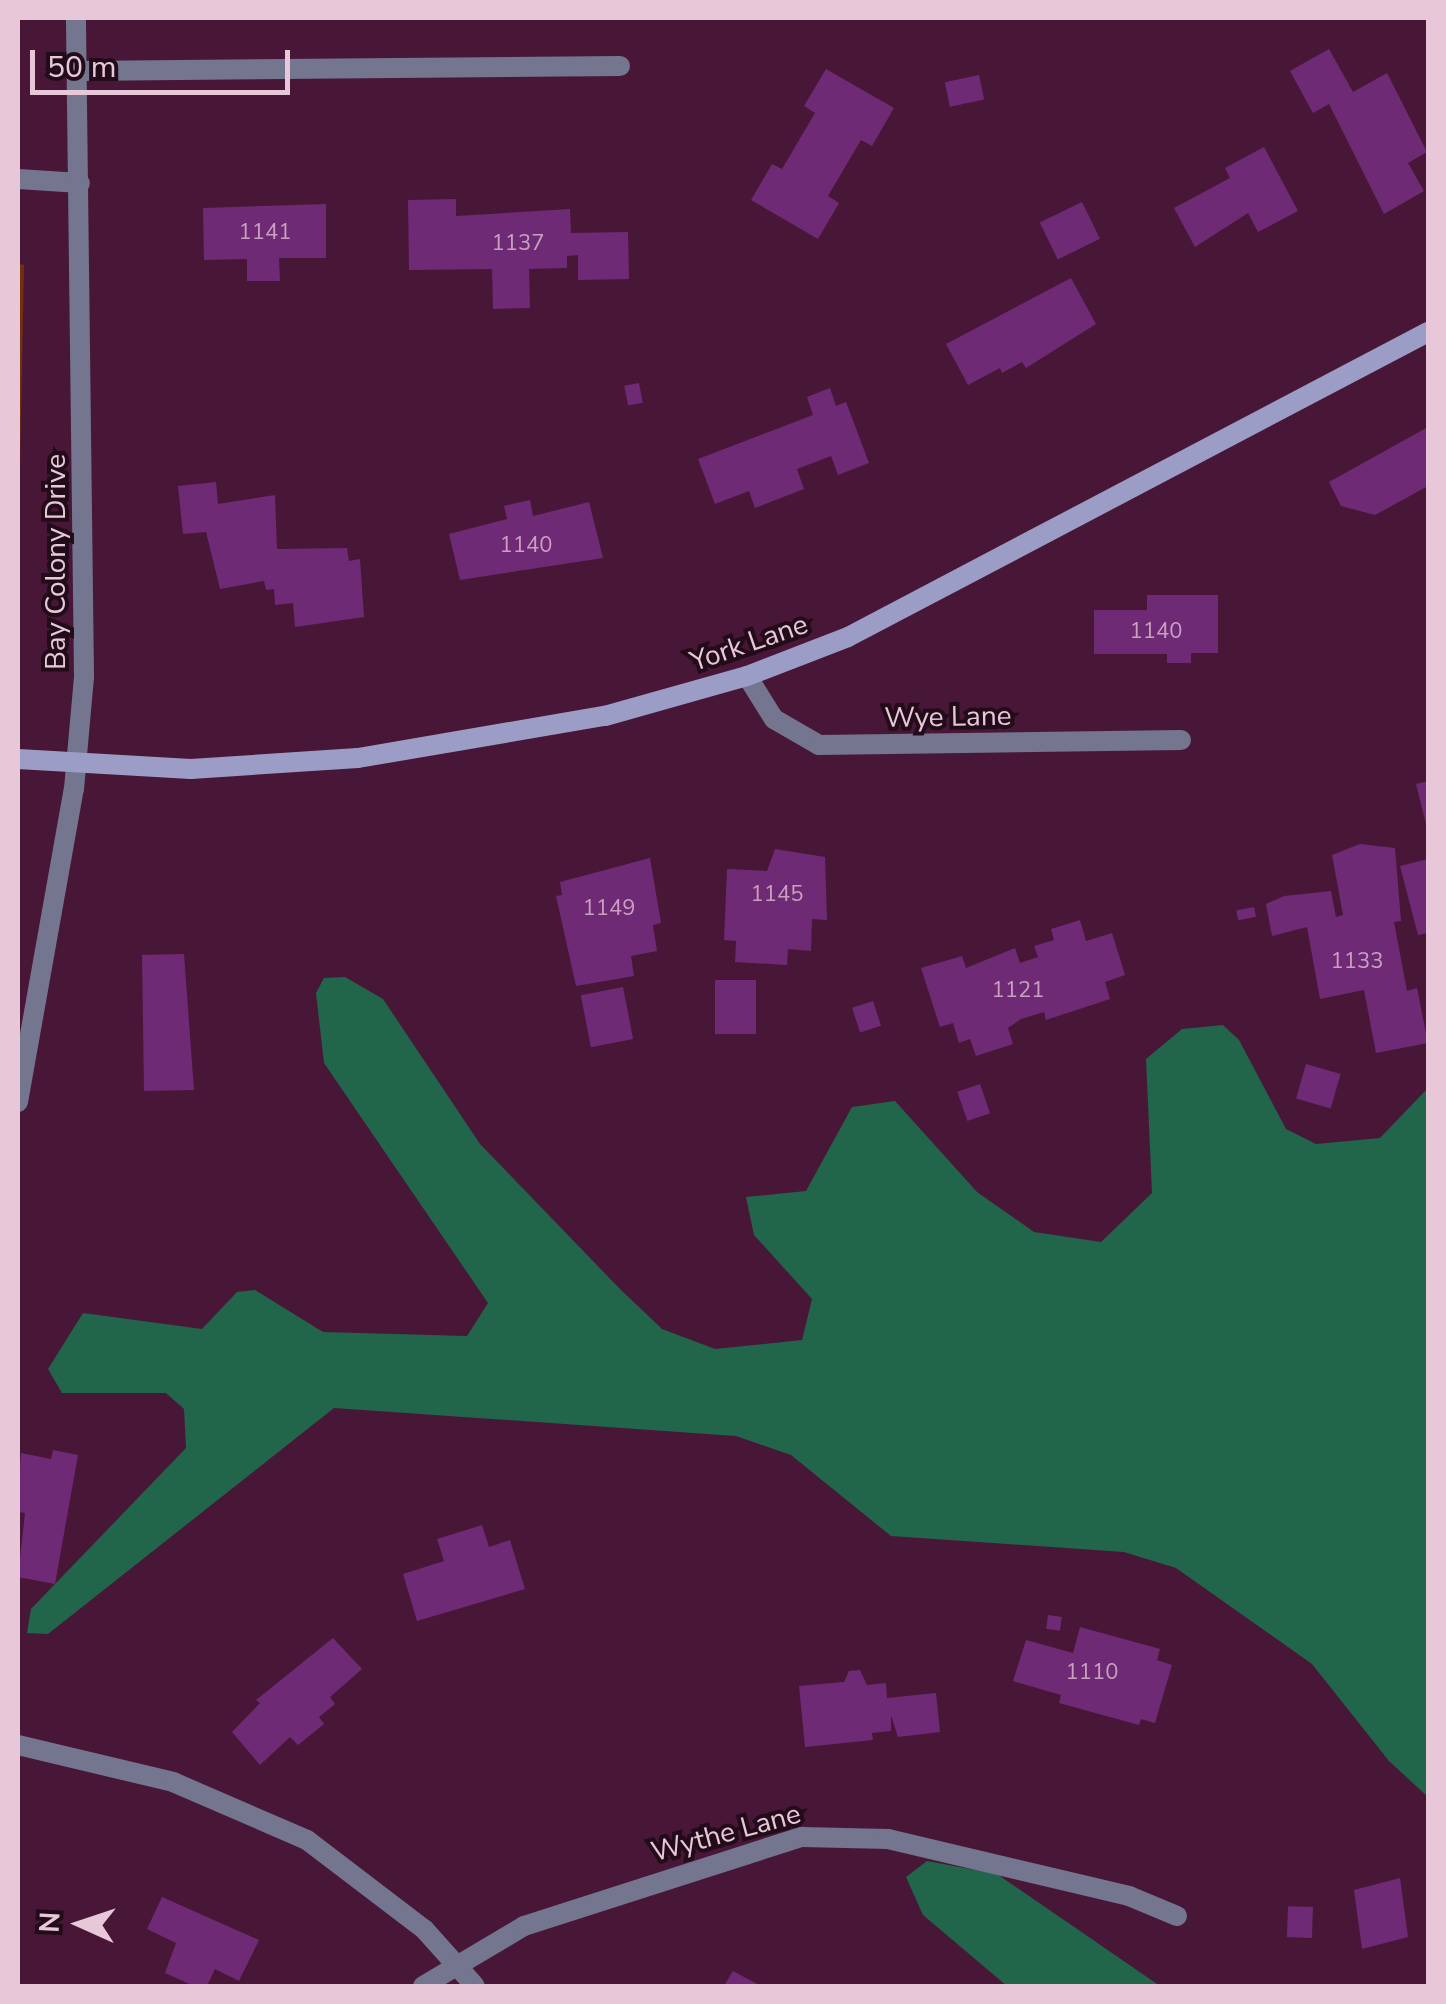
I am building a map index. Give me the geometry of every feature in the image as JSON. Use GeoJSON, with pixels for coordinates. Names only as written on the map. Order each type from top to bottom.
{"type":"FeatureCollection","features":[{"type":"Feature","properties":{"kind":"street","name":"Bay Colony Drive"},"geometry":{"type":"LineString","coordinates":[[18,1102],[77,763],[84,677],[76,18]]}},
{"type":"Feature","properties":{"kind":"street"},"geometry":{"type":"LineString","coordinates":[[77,72],[620,66]]}},
{"type":"Feature","properties":{"kind":"street"},"geometry":{"type":"LineString","coordinates":[[18,179],[80,183]]}},
{"type":"Feature","properties":{"kind":"street","name":"York Lane"},"geometry":{"type":"LineString","coordinates":[[18,759],[191,769],[358,758],[587,720],[747,676],[848,637],[1428,332]]}},
{"type":"Feature","properties":{"kind":"street","name":"Wye Lane"},"geometry":{"type":"LineString","coordinates":[[747,676],[774,719],[818,745],[1181,740]]}},
{"type":"Feature","properties":{"kind":"street"},"geometry":{"type":"LineString","coordinates":[[18,1744],[236,1804],[307,1840],[384,1894],[456,1962],[475,1986]]}},
{"type":"Feature","properties":{"kind":"street","name":"Wythe Lane"},"geometry":{"type":"LineString","coordinates":[[423,1986],[456,1962],[596,1898],[802,1837],[846,1833],[1129,1896],[1177,1916]]}},
{"type":"Feature","properties":{"kind":"shaded area"},"geometry":{"type":"Polygon","coordinates":[[[18,264],[24,265],[18,566],[18,264]]]}},
{"type":"Feature","properties":{"kind":"shaded area"},"geometry":{"type":"Polygon","coordinates":[[[345,977],[383,999],[480,1144],[619,1288],[662,1329],[715,1349],[802,1340],[812,1299],[754,1235],[746,1197],[806,1191],[852,1107],[895,1101],[977,1192],[1034,1232],[1101,1242],[1152,1193],[1146,1059],[1182,1029],[1223,1025],[1239,1040],[1286,1129],[1316,1144],[1380,1138],[1428,1088],[1428,1797],[1389,1761],[1312,1664],[1176,1568],[1124,1552],[891,1536],[791,1455],[736,1436],[334,1408],[48,1634],[27,1633],[31,1609],[186,1448],[184,1409],[166,1393],[62,1393],[48,1369],[83,1313],[202,1329],[237,1292],[255,1290],[323,1332],[467,1336],[488,1303],[324,1063],[316,993],[324,978],[345,977]]]}},
{"type":"Feature","properties":{"kind":"shaded area"},"geometry":{"type":"Polygon","coordinates":[[[927,1861],[997,1874],[1160,1986],[1007,1986],[923,1915],[906,1877],[927,1861]]]}},
{"type":"Feature","properties":{"kind":"building"},"geometry":{"type":"Polygon","coordinates":[[[1329,49],[1353,92],[1387,73],[1427,152],[1408,163],[1424,191],[1384,214],[1329,104],[1313,113],[1290,71],[1329,49]]]}},
{"type":"Feature","properties":{"kind":"building"},"geometry":{"type":"Polygon","coordinates":[[[826,69],[894,108],[872,146],[861,140],[828,196],[839,203],[818,239],[751,200],[772,164],[782,169],[815,113],[804,106],[826,69]]]}},
{"type":"Feature","properties":{"kind":"building"},"geometry":{"type":"Polygon","coordinates":[[[979,75],[984,99],[950,107],[945,82],[979,75]]]}},
{"type":"Feature","properties":{"kind":"building"},"geometry":{"type":"Polygon","coordinates":[[[1264,147],[1298,211],[1258,232],[1248,213],[1195,247],[1174,208],[1230,178],[1225,168],[1264,147]]]}},
{"type":"Feature","properties":{"kind":"building"},"geometry":{"type":"Polygon","coordinates":[[[456,199],[456,216],[570,209],[571,233],[628,232],[629,279],[578,280],[578,255],[567,256],[567,268],[529,269],[530,308],[493,309],[492,269],[409,270],[408,200],[456,199]]]}},
{"type":"Feature","properties":{"kind":"building"},"geometry":{"type":"Polygon","coordinates":[[[1082,202],[1100,239],[1058,259],[1040,223],[1082,202]]]}},
{"type":"Feature","properties":{"kind":"building"},"geometry":{"type":"Polygon","coordinates":[[[326,204],[326,258],[279,258],[280,281],[247,281],[247,259],[204,260],[203,208],[326,204]]]}},
{"type":"Feature","properties":{"kind":"building"},"geometry":{"type":"Polygon","coordinates":[[[1071,278],[1096,324],[1026,368],[1022,362],[1002,373],[1000,368],[968,385],[946,344],[1071,278]]]}},
{"type":"Feature","properties":{"kind":"building"},"geometry":{"type":"Polygon","coordinates":[[[639,383],[643,403],[628,405],[624,386],[639,383]]]}},
{"type":"Feature","properties":{"kind":"building"},"geometry":{"type":"Polygon","coordinates":[[[830,388],[836,406],[846,402],[869,463],[838,475],[831,456],[797,469],[804,489],[755,508],[749,491],[715,504],[698,459],[813,415],[807,397],[830,388]]]}},
{"type":"Feature","properties":{"kind":"building"},"geometry":{"type":"Polygon","coordinates":[[[1428,427],[1428,486],[1375,515],[1341,506],[1329,482],[1428,427]]]}},
{"type":"Feature","properties":{"kind":"building"},"geometry":{"type":"Polygon","coordinates":[[[216,482],[218,504],[275,495],[277,549],[347,548],[349,561],[360,559],[364,617],[295,627],[293,603],[275,605],[274,589],[266,590],[264,581],[220,589],[206,532],[183,534],[178,486],[216,482]]]}},
{"type":"Feature","properties":{"kind":"building"},"geometry":{"type":"Polygon","coordinates":[[[530,500],[533,516],[589,502],[603,558],[460,580],[449,534],[507,519],[504,506],[530,500]]]}},
{"type":"Feature","properties":{"kind":"building"},"geometry":{"type":"Polygon","coordinates":[[[1147,595],[1218,595],[1218,653],[1191,653],[1191,663],[1167,663],[1167,654],[1094,654],[1094,610],[1147,610],[1147,595]]]}},
{"type":"Feature","properties":{"kind":"building"},"geometry":{"type":"Polygon","coordinates":[[[1428,781],[1428,828],[1427,828],[1416,784],[1428,781]]]}},
{"type":"Feature","properties":{"kind":"building"},"geometry":{"type":"Polygon","coordinates":[[[1360,844],[1395,848],[1401,921],[1394,922],[1407,991],[1417,988],[1428,1043],[1376,1053],[1364,990],[1320,999],[1307,927],[1272,936],[1266,904],[1284,896],[1331,891],[1336,917],[1343,915],[1332,855],[1360,844]]]}},
{"type":"Feature","properties":{"kind":"building"},"geometry":{"type":"Polygon","coordinates":[[[775,849],[825,857],[827,920],[812,919],[811,951],[788,949],[787,965],[735,962],[736,941],[724,940],[727,869],[767,871],[775,849]]]}},
{"type":"Feature","properties":{"kind":"building"},"geometry":{"type":"Polygon","coordinates":[[[650,858],[661,923],[653,925],[657,951],[631,956],[634,976],[576,986],[556,896],[562,895],[560,882],[650,858]]]}},
{"type":"Feature","properties":{"kind":"building"},"geometry":{"type":"Polygon","coordinates":[[[1428,859],[1428,933],[1418,935],[1400,866],[1428,859]]]}},
{"type":"Feature","properties":{"kind":"building"},"geometry":{"type":"Polygon","coordinates":[[[1254,907],[1256,917],[1238,920],[1236,910],[1254,907]]]}},
{"type":"Feature","properties":{"kind":"building"},"geometry":{"type":"Polygon","coordinates":[[[1080,920],[1086,941],[1112,933],[1125,975],[1105,982],[1110,999],[1046,1020],[1044,1012],[1021,1019],[1008,1028],[1013,1044],[976,1056],[970,1039],[959,1043],[953,1023],[940,1027],[921,968],[962,956],[966,968],[1015,948],[1020,963],[1038,957],[1034,946],[1054,940],[1051,929],[1080,920]]]}},
{"type":"Feature","properties":{"kind":"building"},"geometry":{"type":"Polygon","coordinates":[[[184,954],[194,1090],[144,1091],[142,955],[184,954]]]}},
{"type":"Feature","properties":{"kind":"building"},"geometry":{"type":"Polygon","coordinates":[[[715,980],[756,980],[756,1034],[715,1034],[715,980]]]}},
{"type":"Feature","properties":{"kind":"building"},"geometry":{"type":"Polygon","coordinates":[[[623,987],[633,1039],[591,1047],[581,995],[623,987]]]}},
{"type":"Feature","properties":{"kind":"building"},"geometry":{"type":"Polygon","coordinates":[[[873,1001],[881,1026],[860,1033],[852,1008],[873,1001]]]}},
{"type":"Feature","properties":{"kind":"building"},"geometry":{"type":"Polygon","coordinates":[[[1306,1064],[1341,1074],[1331,1109],[1296,1099],[1306,1064]]]}},
{"type":"Feature","properties":{"kind":"building"},"geometry":{"type":"Polygon","coordinates":[[[980,1084],[990,1113],[967,1121],[957,1092],[980,1084]]]}},
{"type":"Feature","properties":{"kind":"building"},"geometry":{"type":"Polygon","coordinates":[[[53,1450],[78,1455],[55,1584],[18,1577],[25,1513],[19,1512],[18,1498],[21,1453],[51,1459],[53,1450]]]}},
{"type":"Feature","properties":{"kind":"building"},"geometry":{"type":"Polygon","coordinates":[[[482,1525],[489,1547],[510,1540],[525,1589],[417,1621],[403,1574],[444,1561],[437,1539],[482,1525]]]}},
{"type":"Feature","properties":{"kind":"building"},"geometry":{"type":"Polygon","coordinates":[[[1048,1615],[1062,1617],[1060,1631],[1046,1629],[1048,1615]]]}},
{"type":"Feature","properties":{"kind":"building"},"geometry":{"type":"Polygon","coordinates":[[[1080,1627],[1160,1649],[1157,1660],[1172,1665],[1155,1723],[1141,1719],[1139,1725],[1059,1703],[1061,1695],[1013,1681],[1026,1640],[1073,1653],[1080,1627]]]}},
{"type":"Feature","properties":{"kind":"building"},"geometry":{"type":"Polygon","coordinates":[[[333,1638],[362,1669],[330,1697],[335,1704],[319,1717],[324,1724],[298,1745],[290,1737],[260,1765],[232,1732],[260,1703],[256,1700],[333,1638]]]}},
{"type":"Feature","properties":{"kind":"building"},"geometry":{"type":"Polygon","coordinates":[[[860,1670],[867,1685],[886,1683],[887,1698],[936,1693],[940,1732],[898,1737],[891,1715],[891,1731],[872,1733],[873,1740],[805,1747],[799,1686],[844,1682],[849,1671],[860,1670]]]}},
{"type":"Feature","properties":{"kind":"building"},"geometry":{"type":"Polygon","coordinates":[[[1400,1878],[1408,1937],[1362,1949],[1354,1890],[1400,1878]]]}},
{"type":"Feature","properties":{"kind":"building"},"geometry":{"type":"Polygon","coordinates":[[[162,1897],[259,1940],[239,1981],[215,1969],[207,1986],[194,1986],[165,1973],[176,1943],[147,1929],[162,1897]]]}},
{"type":"Feature","properties":{"kind":"building"},"geometry":{"type":"Polygon","coordinates":[[[1288,1906],[1313,1907],[1312,1938],[1287,1937],[1288,1906]]]}},
{"type":"Feature","properties":{"kind":"building"},"geometry":{"type":"Polygon","coordinates":[[[733,1971],[761,1986],[724,1986],[733,1971]]]}}]}
